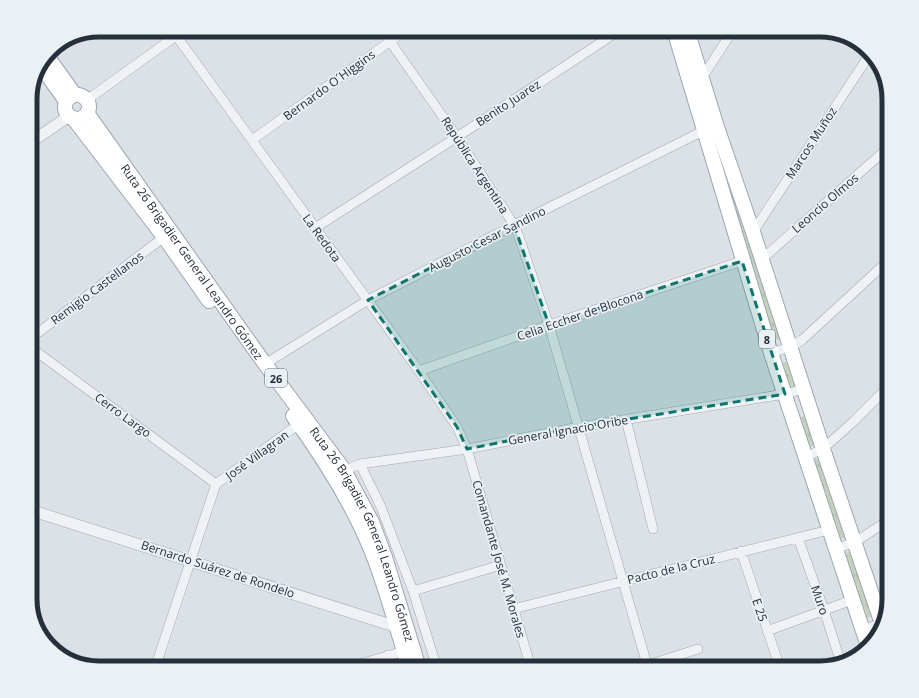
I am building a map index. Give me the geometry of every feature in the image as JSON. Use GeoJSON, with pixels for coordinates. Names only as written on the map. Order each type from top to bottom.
{"type":"FeatureCollection","features":[{"type":"Feature","properties":{"kind":"main road","name":"8"},"geometry":{"type":"LineString","coordinates":[[677,37],[710,129],[753,232],[879,618]]}},
{"type":"Feature","properties":{"kind":"main road","name":"8"},"geometry":{"type":"LineString","coordinates":[[689,37],[702,78],[710,129],[742,261],[866,640]]}},
{"type":"Feature","properties":{"kind":"main road","name":"Ruta 26 Brigadier General Leandro Gómez"},"geometry":{"type":"LineString","coordinates":[[50,61],[265,364],[339,473],[348,502],[375,559],[402,626],[409,650],[415,661]]}},
{"type":"Feature","properties":{"kind":"main road","name":"Ruta 26 Brigadier General Leandro Gómez"},"geometry":{"type":"LineString","coordinates":[[45,69],[79,102]]}},
{"type":"Feature","properties":{"kind":"main road"},"geometry":{"type":"LineString","coordinates":[[71,117],[79,119],[84,117],[79,102]]}},
{"type":"Feature","properties":{"kind":"main road","name":"Ruta 26 Brigadier General Leandro Gómez"},"geometry":{"type":"LineString","coordinates":[[71,117],[164,237],[299,424],[339,473]]}},
{"type":"Feature","properties":{"kind":"main road","name":"Ruta 26 Brigadier General Leandro Gómez"},"geometry":{"type":"LineString","coordinates":[[409,650],[409,661]]}},
{"type":"Feature","properties":{"kind":"street"},"geometry":{"type":"LineString","coordinates":[[79,102],[167,37]]}},
{"type":"Feature","properties":{"kind":"street","name":"La Redota"},"geometry":{"type":"LineString","coordinates":[[178,37],[419,371],[457,427],[467,449]]}},
{"type":"Feature","properties":{"kind":"street","name":"República Argentina"},"geometry":{"type":"LineString","coordinates":[[387,37],[457,137],[514,225],[549,325],[646,661]]}},
{"type":"Feature","properties":{"kind":"street","name":"Bernardo O´Higgins"},"geometry":{"type":"LineString","coordinates":[[252,140],[396,37]]}},
{"type":"Feature","properties":{"kind":"street","name":"Benito Juarez"},"geometry":{"type":"LineString","coordinates":[[315,228],[609,37]]}},
{"type":"Feature","properties":{"kind":"street"},"geometry":{"type":"LineString","coordinates":[[702,78],[728,37]]}},
{"type":"Feature","properties":{"kind":"street","name":"Marcos Muñoz"},"geometry":{"type":"LineString","coordinates":[[753,232],[867,58]]}},
{"type":"Feature","properties":{"kind":"street"},"geometry":{"type":"LineString","coordinates":[[37,139],[71,117]]}},
{"type":"Feature","properties":{"kind":"street","name":"Augusto Cesar Sandino"},"geometry":{"type":"LineString","coordinates":[[265,364],[368,300],[514,225],[710,129]]}},
{"type":"Feature","properties":{"kind":"street","name":"Leoncio Olmos"},"geometry":{"type":"LineString","coordinates":[[761,260],[882,153]]}},
{"type":"Feature","properties":{"kind":"street","name":"Remigio Castellanos"},"geometry":{"type":"LineString","coordinates":[[37,335],[164,237]]}},
{"type":"Feature","properties":{"kind":"street","name":"Celia Eccher de Blocona"},"geometry":{"type":"LineString","coordinates":[[419,371],[549,325],[742,261]]}},
{"type":"Feature","properties":{"kind":"street"},"geometry":{"type":"LineString","coordinates":[[771,353],[790,347],[802,340],[882,266]]}},
{"type":"Feature","properties":{"kind":"street","name":"Cerro Largo"},"geometry":{"type":"LineString","coordinates":[[37,352],[216,484]]}},
{"type":"Feature","properties":{"kind":"street","name":"General Ignacio Oribe"},"geometry":{"type":"LineString","coordinates":[[339,473],[360,464],[467,449],[579,427],[785,394],[804,389]]}},
{"type":"Feature","properties":{"kind":"street"},"geometry":{"type":"LineString","coordinates":[[806,457],[824,448],[882,393]]}},
{"type":"Feature","properties":{"kind":"street"},"geometry":{"type":"LineString","coordinates":[[626,419],[653,528]]}},
{"type":"Feature","properties":{"kind":"street","name":"José Villagran"},"geometry":{"type":"LineString","coordinates":[[157,661],[216,484],[299,424]]}},
{"type":"Feature","properties":{"kind":"street","name":"Comandante José M. Morales"},"geometry":{"type":"LineString","coordinates":[[467,449],[529,661]]}},
{"type":"Feature","properties":{"kind":"street"},"geometry":{"type":"LineString","coordinates":[[360,464],[381,507],[413,591],[435,661]]}},
{"type":"Feature","properties":{"kind":"street","name":"Bernardo Suárez de Rondelo"},"geometry":{"type":"LineString","coordinates":[[37,512],[402,626]]}},
{"type":"Feature","properties":{"kind":"street"},"geometry":{"type":"LineString","coordinates":[[835,548],[855,542],[882,525]]}},
{"type":"Feature","properties":{"kind":"street","name":"Pacto de la Cruz"},"geometry":{"type":"LineString","coordinates":[[513,609],[829,530]]}},
{"type":"Feature","properties":{"kind":"street","name":"Muro"},"geometry":{"type":"LineString","coordinates":[[798,538],[839,658]]}},
{"type":"Feature","properties":{"kind":"street","name":"E 25"},"geometry":{"type":"LineString","coordinates":[[741,551],[778,661]]}},
{"type":"Feature","properties":{"kind":"street"},"geometry":{"type":"LineString","coordinates":[[413,591],[501,565]]}},
{"type":"Feature","properties":{"kind":"street"},"geometry":{"type":"LineString","coordinates":[[767,631],[852,600]]}},
{"type":"Feature","properties":{"kind":"street"},"geometry":{"type":"LineString","coordinates":[[862,630],[876,625]]}},
{"type":"Feature","properties":{"kind":"street"},"geometry":{"type":"LineString","coordinates":[[665,661],[698,649]]}},
{"type":"Feature","properties":{"kind":"street"},"geometry":{"type":"LineString","coordinates":[[369,661],[409,650]]}},
{"type":"Feature","properties":{"kind":"street"},"geometry":{"type":"LineString","coordinates":[[388,655],[390,661]]}},
{"type":"Feature","properties":{"kind":"highlighted area"},"geometry":{"type":"Polygon","coordinates":[[[514,225],[549,325],[742,261],[785,394],[579,427],[467,449],[457,427],[368,300],[514,225]]]}},
{"type":"Feature","properties":{"kind":"green space"},"geometry":{"type":"Polygon","coordinates":[[[715,138],[781,339],[773,340],[713,139],[715,138]]]}},
{"type":"Feature","properties":{"kind":"green space"},"geometry":{"type":"Polygon","coordinates":[[[788,361],[796,388],[790,390],[782,363],[788,361]]]}},
{"type":"Feature","properties":{"kind":"green space"},"geometry":{"type":"Polygon","coordinates":[[[806,415],[816,445],[809,447],[799,418],[806,415]]]}},
{"type":"Feature","properties":{"kind":"green space"},"geometry":{"type":"Polygon","coordinates":[[[820,458],[846,537],[840,539],[814,460],[820,458]]]}},
{"type":"Feature","properties":{"kind":"green space"},"geometry":{"type":"Polygon","coordinates":[[[852,551],[874,615],[867,618],[845,554],[852,551]]]}}]}
